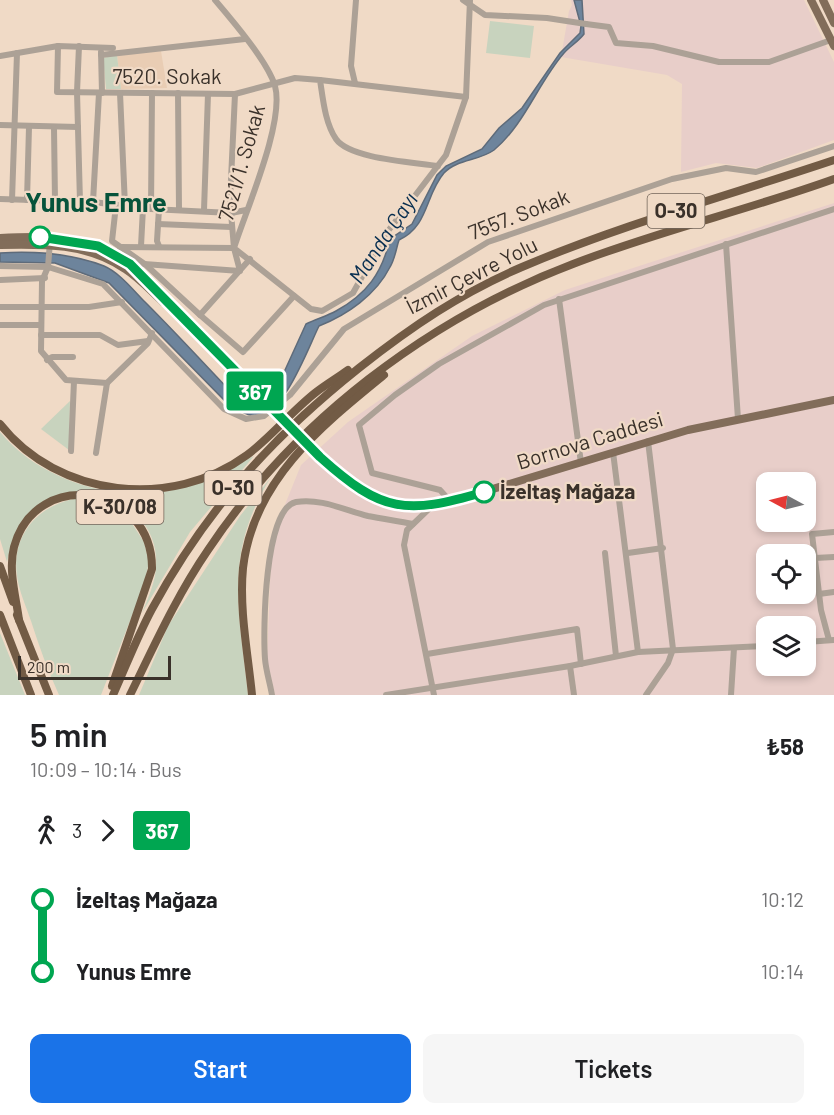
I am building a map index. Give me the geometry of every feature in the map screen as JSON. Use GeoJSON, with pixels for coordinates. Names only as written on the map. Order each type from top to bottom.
{"type":"FeatureCollection","features":[{"type":"Feature","properties":{"kind":"highway","name":"İzmir Çevre Yolu"},"geometry":{"type":"LineString","coordinates":[[113,695],[152,610],[182,558],[225,498],[306,410],[410,327],[482,286],[564,250],[834,160]]}},
{"type":"Feature","properties":{"kind":"highway","name":"İzmir Çevre Yolu"},"geometry":{"type":"LineString","coordinates":[[130,695],[187,583],[227,523],[258,484],[328,412],[370,379],[476,309],[575,263],[834,179]]}},
{"type":"Feature","properties":{"kind":"highway"},"geometry":{"type":"LineString","coordinates":[[0,424],[28,452],[55,469],[82,481],[112,488],[147,490],[178,486],[211,475],[247,454],[315,393],[410,327]]}},
{"type":"Feature","properties":{"kind":"highway"},"geometry":{"type":"LineString","coordinates":[[252,695],[244,611],[243,569],[251,528],[266,495],[291,459],[344,408],[428,339]]}},
{"type":"Feature","properties":{"kind":"highway","name":"K-30/08"},"geometry":{"type":"LineString","coordinates":[[19,620],[12,558],[19,535],[30,517],[60,499],[83,495],[106,499],[126,511],[145,534],[152,557],[152,570],[109,695]]}},
{"type":"Feature","properties":{"kind":"highway"},"geometry":{"type":"LineString","coordinates":[[0,566],[49,695]]}},
{"type":"Feature","properties":{"kind":"highway"},"geometry":{"type":"LineString","coordinates":[[0,615],[31,695]]}},
{"type":"Feature","properties":{"kind":"main road"},"geometry":{"type":"LineString","coordinates":[[811,0],[833,43]]}},
{"type":"Feature","properties":{"kind":"main road"},"geometry":{"type":"LineString","coordinates":[[824,0],[834,23]]}},
{"type":"Feature","properties":{"kind":"main road","name":"Bornova Caddesi"},"geometry":{"type":"LineString","coordinates":[[0,238],[50,244]]}},
{"type":"Feature","properties":{"kind":"main road","name":"Bornova Caddesi"},"geometry":{"type":"LineString","coordinates":[[0,245],[98,246],[130,264],[320,457],[349,483],[372,497],[393,505],[420,507],[450,501],[648,441],[738,419],[834,400]]}},
{"type":"Feature","properties":{"kind":"street"},"geometry":{"type":"LineString","coordinates":[[355,83],[351,66],[356,0]]}},
{"type":"Feature","properties":{"kind":"street"},"geometry":{"type":"LineString","coordinates":[[463,0],[471,3],[485,15],[547,18],[609,27],[616,42],[653,46],[719,62],[770,62],[833,43]]}},
{"type":"Feature","properties":{"kind":"street","name":"7521/1. Sokak"},"geometry":{"type":"LineString","coordinates":[[218,2],[266,66],[275,85],[278,105],[274,128],[234,248],[311,309],[322,311],[352,293],[385,235],[438,166]]}},
{"type":"Feature","properties":{"kind":"street"},"geometry":{"type":"LineString","coordinates":[[320,80],[331,130],[342,146],[369,155],[438,166],[446,155],[466,97],[471,3]]}},
{"type":"Feature","properties":{"kind":"street"},"geometry":{"type":"LineString","coordinates":[[0,56],[58,46],[79,46],[100,51],[245,39]]}},
{"type":"Feature","properties":{"kind":"street","name":"7520. Sokak"},"geometry":{"type":"LineString","coordinates":[[58,46],[57,92],[235,94],[295,78],[466,97]]}},
{"type":"Feature","properties":{"kind":"street"},"geometry":{"type":"LineString","coordinates":[[79,46],[77,92],[80,202]]}},
{"type":"Feature","properties":{"kind":"street"},"geometry":{"type":"LineString","coordinates":[[100,51],[113,48]]}},
{"type":"Feature","properties":{"kind":"street"},"geometry":{"type":"LineString","coordinates":[[93,202],[101,93],[100,51]]}},
{"type":"Feature","properties":{"kind":"street"},"geometry":{"type":"LineString","coordinates":[[12,200],[17,53]]}},
{"type":"Feature","properties":{"kind":"street"},"geometry":{"type":"LineString","coordinates":[[120,93],[125,206]]}},
{"type":"Feature","properties":{"kind":"street"},"geometry":{"type":"LineString","coordinates":[[151,209],[152,93]]}},
{"type":"Feature","properties":{"kind":"street"},"geometry":{"type":"LineString","coordinates":[[178,93],[179,210]]}},
{"type":"Feature","properties":{"kind":"street"},"geometry":{"type":"LineString","coordinates":[[204,210],[208,94]]}},
{"type":"Feature","properties":{"kind":"street"},"geometry":{"type":"LineString","coordinates":[[235,94],[231,227],[240,271]]}},
{"type":"Feature","properties":{"kind":"street"},"geometry":{"type":"LineString","coordinates":[[0,125],[78,127]]}},
{"type":"Feature","properties":{"kind":"street"},"geometry":{"type":"LineString","coordinates":[[27,200],[29,127]]}},
{"type":"Feature","properties":{"kind":"street"},"geometry":{"type":"LineString","coordinates":[[54,128],[55,201]]}},
{"type":"Feature","properties":{"kind":"street","name":"7557. Sokak"},"geometry":{"type":"LineString","coordinates":[[0,266],[48,267],[103,284],[224,409],[235,416],[256,419],[264,416],[290,395],[344,329],[488,242],[672,179],[726,168],[756,172],[834,146]]}},
{"type":"Feature","properties":{"kind":"street"},"geometry":{"type":"LineString","coordinates":[[1,199],[93,202],[151,209],[231,213],[246,210]]}},
{"type":"Feature","properties":{"kind":"street"},"geometry":{"type":"LineString","coordinates":[[116,205],[112,241],[144,264],[243,352],[294,296]]}},
{"type":"Feature","properties":{"kind":"street"},"geometry":{"type":"LineString","coordinates":[[141,246],[143,208]]}},
{"type":"Feature","properties":{"kind":"street"},"geometry":{"type":"LineString","coordinates":[[159,209],[159,246]]}},
{"type":"Feature","properties":{"kind":"street"},"geometry":{"type":"LineString","coordinates":[[450,501],[440,490],[372,473],[359,425],[395,395],[439,364],[495,330],[560,299],[834,209]]}},
{"type":"Feature","properties":{"kind":"street"},"geometry":{"type":"LineString","coordinates":[[158,224],[231,227]]}},
{"type":"Feature","properties":{"kind":"street"},"geometry":{"type":"LineString","coordinates":[[50,244],[48,267],[42,281],[40,351],[66,380],[107,382]]}},
{"type":"Feature","properties":{"kind":"street"},"geometry":{"type":"LineString","coordinates":[[726,244],[738,419]]}},
{"type":"Feature","properties":{"kind":"street"},"geometry":{"type":"LineString","coordinates":[[120,247],[234,248]]}},
{"type":"Feature","properties":{"kind":"street"},"geometry":{"type":"LineString","coordinates":[[200,315],[250,259]]}},
{"type":"Feature","properties":{"kind":"street"},"geometry":{"type":"LineString","coordinates":[[144,264],[240,271]]}},
{"type":"Feature","properties":{"kind":"street"},"geometry":{"type":"LineString","coordinates":[[0,280],[45,278]]}},
{"type":"Feature","properties":{"kind":"street"},"geometry":{"type":"LineString","coordinates":[[560,299],[581,463]]}},
{"type":"Feature","properties":{"kind":"street"},"geometry":{"type":"LineString","coordinates":[[0,306],[42,308],[122,302]]}},
{"type":"Feature","properties":{"kind":"street"},"geometry":{"type":"LineString","coordinates":[[0,325],[41,325]]}},
{"type":"Feature","properties":{"kind":"street"},"geometry":{"type":"LineString","coordinates":[[96,453],[107,382],[148,341],[152,333]]}},
{"type":"Feature","properties":{"kind":"street"},"geometry":{"type":"LineString","coordinates":[[41,335],[100,335],[118,345],[148,341]]}},
{"type":"Feature","properties":{"kind":"street"},"geometry":{"type":"LineString","coordinates":[[47,360],[52,357],[73,357]]}},
{"type":"Feature","properties":{"kind":"street"},"geometry":{"type":"LineString","coordinates":[[71,452],[74,381]]}},
{"type":"Feature","properties":{"kind":"street"},"geometry":{"type":"LineString","coordinates":[[646,695],[668,663],[673,649],[663,548],[648,441]]}},
{"type":"Feature","properties":{"kind":"street"},"geometry":{"type":"LineString","coordinates":[[613,452],[628,553],[638,652]]}},
{"type":"Feature","properties":{"kind":"street"},"geometry":{"type":"LineString","coordinates":[[272,695],[265,660],[265,600],[270,552],[279,518],[287,506],[298,502],[338,505],[367,516],[413,524]]}},
{"type":"Feature","properties":{"kind":"street"},"geometry":{"type":"LineString","coordinates":[[433,505],[407,530],[404,545],[434,695]]}},
{"type":"Feature","properties":{"kind":"street"},"geometry":{"type":"LineString","coordinates":[[813,544],[812,534],[834,532]]}},
{"type":"Feature","properties":{"kind":"street"},"geometry":{"type":"LineString","coordinates":[[628,553],[663,548]]}},
{"type":"Feature","properties":{"kind":"street"},"geometry":{"type":"LineString","coordinates":[[605,553],[616,656]]}},
{"type":"Feature","properties":{"kind":"street"},"geometry":{"type":"LineString","coordinates":[[816,558],[834,556]]}},
{"type":"Feature","properties":{"kind":"street"},"geometry":{"type":"LineString","coordinates":[[816,567],[819,594],[832,640],[816,641]]}},
{"type":"Feature","properties":{"kind":"street"},"geometry":{"type":"LineString","coordinates":[[819,594],[834,592]]}},
{"type":"Feature","properties":{"kind":"street"},"geometry":{"type":"LineString","coordinates":[[427,654],[577,629],[581,664]]}},
{"type":"Feature","properties":{"kind":"street"},"geometry":{"type":"LineString","coordinates":[[386,695],[570,666],[638,652],[756,647]]}},
{"type":"Feature","properties":{"kind":"street"},"geometry":{"type":"LineString","coordinates":[[732,695],[734,648]]}},
{"type":"Feature","properties":{"kind":"street"},"geometry":{"type":"LineString","coordinates":[[570,666],[574,695]]}},
{"type":"Feature","properties":{"kind":"shaded area"},"geometry":{"type":"Polygon","coordinates":[[[571,0],[804,0],[834,62],[834,140],[757,168],[716,163],[681,172],[682,84],[667,75],[561,57],[572,5],[571,0]]]}},
{"type":"Feature","properties":{"kind":"shaded area"},"geometry":{"type":"Polygon","coordinates":[[[161,51],[167,88],[121,89],[117,55],[161,51]]]}},
{"type":"Feature","properties":{"kind":"shaded area"},"geometry":{"type":"Polygon","coordinates":[[[834,203],[834,695],[275,695],[267,659],[271,558],[280,517],[301,465],[348,422],[472,336],[565,290],[834,203]]]}},
{"type":"Feature","properties":{"kind":"green space"},"geometry":{"type":"Polygon","coordinates":[[[490,21],[534,26],[530,58],[486,53],[490,21]]]}},
{"type":"Feature","properties":{"kind":"green space"},"geometry":{"type":"Polygon","coordinates":[[[117,55],[121,89],[106,89],[103,58],[117,55]]]}},
{"type":"Feature","properties":{"kind":"green space"},"geometry":{"type":"Polygon","coordinates":[[[70,401],[69,450],[41,429],[70,401]]]}},
{"type":"Feature","properties":{"kind":"green space"},"geometry":{"type":"Polygon","coordinates":[[[0,432],[34,462],[54,474],[76,483],[122,493],[145,494],[191,485],[254,456],[190,532],[142,613],[156,571],[153,541],[142,521],[124,506],[103,497],[80,493],[57,496],[37,506],[20,524],[7,562],[0,539],[0,432]]]}},
{"type":"Feature","properties":{"kind":"green space"},"geometry":{"type":"Polygon","coordinates":[[[271,477],[256,505],[240,558],[239,609],[248,695],[139,695],[168,626],[240,516],[271,477]]]}},
{"type":"Feature","properties":{"kind":"green space"},"geometry":{"type":"Polygon","coordinates":[[[73,499],[93,499],[112,506],[129,519],[144,542],[149,562],[144,585],[101,695],[59,695],[40,649],[17,576],[18,549],[29,526],[48,509],[73,499]]]}},
{"type":"Feature","properties":{"kind":"green space"},"geometry":{"type":"Polygon","coordinates":[[[0,633],[25,695],[0,695],[0,633]]]}},
{"type":"Feature","properties":{"kind":"water"},"geometry":{"type":"Polygon","coordinates":[[[574,0],[582,0],[584,34],[566,51],[546,77],[523,116],[505,140],[488,154],[455,165],[444,173],[416,227],[399,240],[393,261],[384,277],[360,303],[319,326],[286,393],[267,413],[253,416],[231,407],[109,283],[55,263],[0,262],[0,253],[26,252],[79,258],[110,269],[131,287],[244,406],[264,407],[276,396],[275,392],[306,324],[336,311],[365,290],[383,262],[390,239],[412,224],[437,175],[446,166],[482,149],[499,128],[522,108],[560,53],[580,33],[581,26],[574,0]]]}},
{"type":"Feature","properties":{"kind":"bus line","name":"367"},"geometry":{"type":"LineString","coordinates":[[40,237],[98,246],[130,264],[169,301],[320,457],[349,483],[372,497],[393,505],[420,507],[484,492]]}},
{"type":"Feature","properties":{"kind":"place","name":"İzeltaş Mağaza"},"geometry":{"type":"Point","coordinates":[484,492]}},
{"type":"Feature","properties":{"kind":"district","name":"Yunus Emre"},"geometry":{"type":"Point","coordinates":[96,203]}},
{"type":"Feature","properties":{"kind":"water label","name":"Manda Çayı"},"geometry":{"type":"Point","coordinates":[383,238]}}]}
